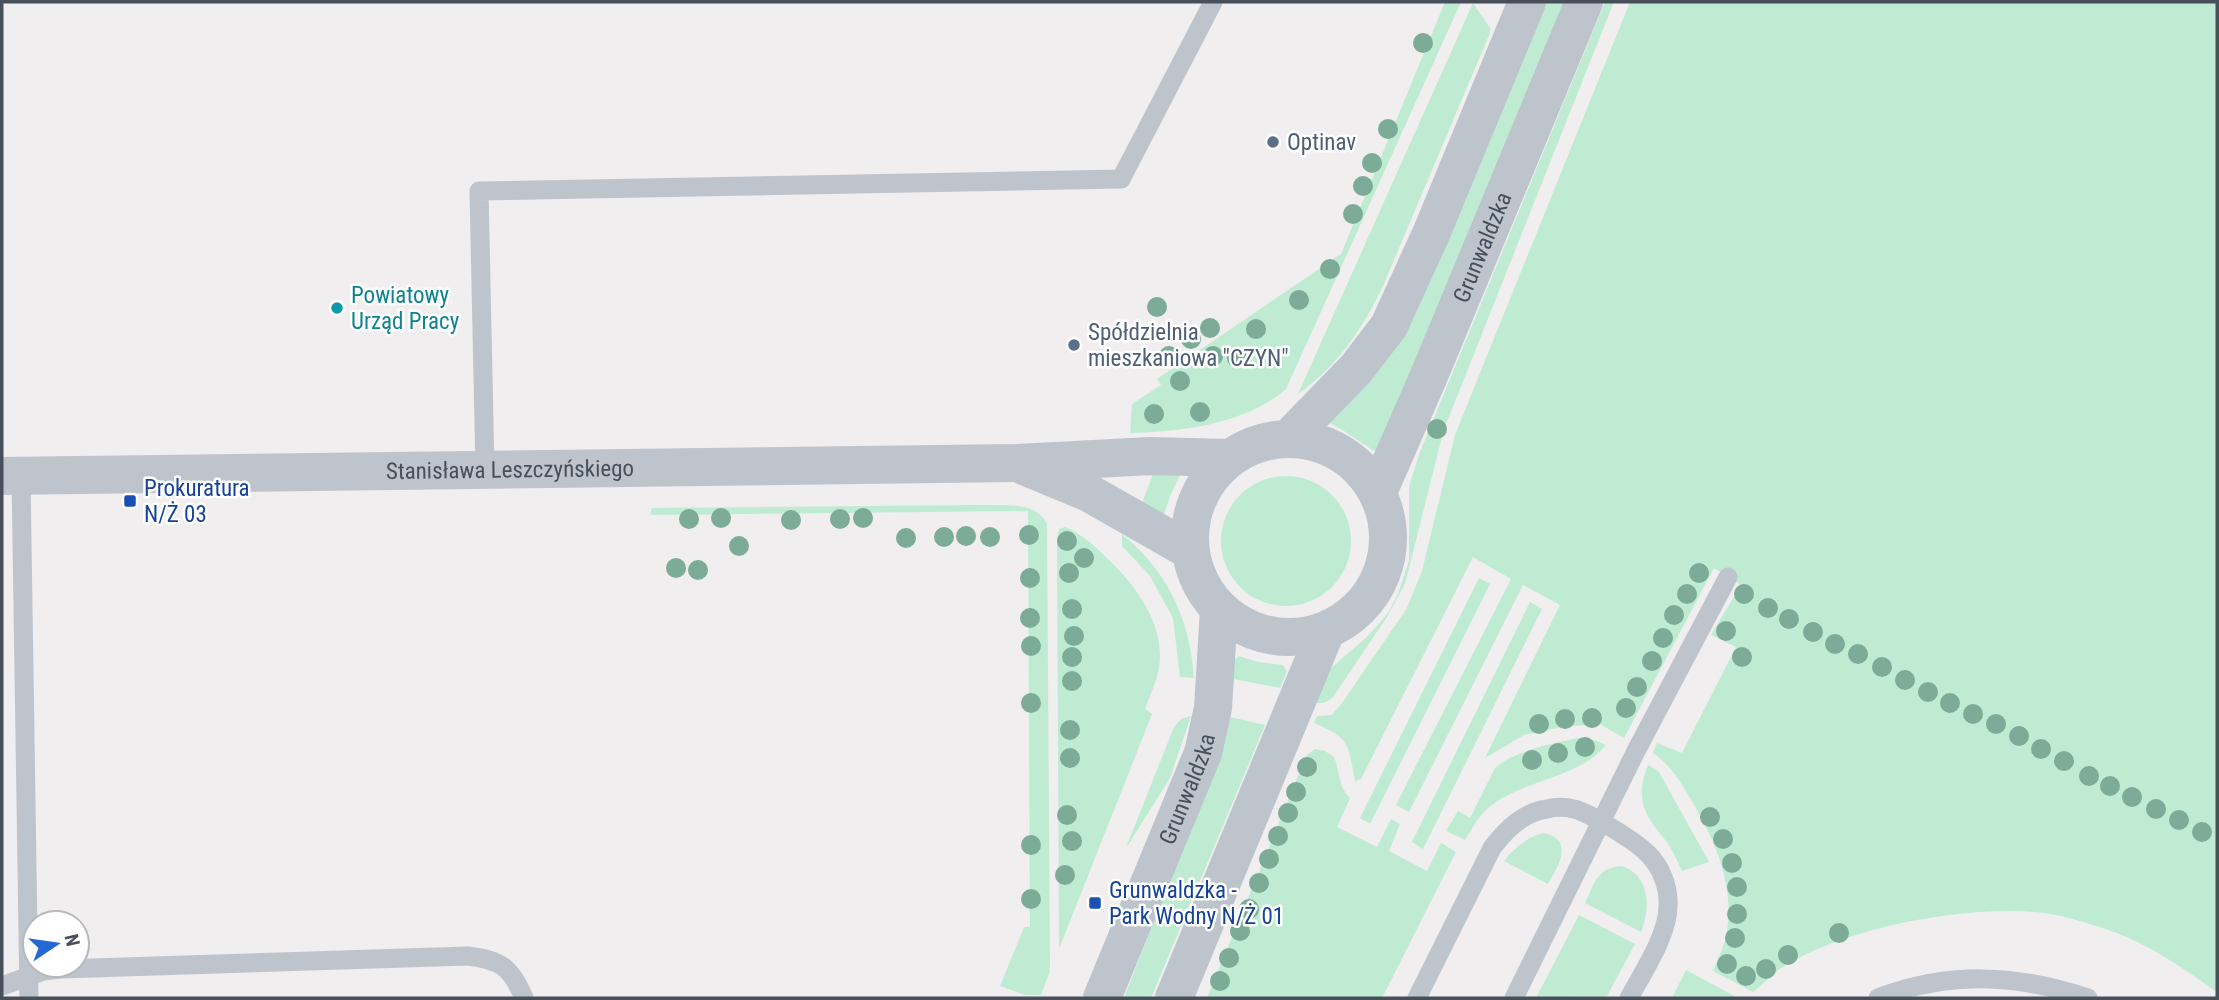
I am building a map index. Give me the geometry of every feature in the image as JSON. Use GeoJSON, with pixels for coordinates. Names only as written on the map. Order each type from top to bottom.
{"type":"FeatureCollection","features":[{"type":"Feature","properties":{"kind":"street","name":"Grunwaldzka"},"geometry":{"type":"LineString","coordinates":[[1378,492],[1584,2]]}},
{"type":"Feature","properties":{"kind":"street"},"geometry":{"type":"LineString","coordinates":[[1289,438],[1356,369],[1389,326],[1431,234],[1521,4]]}},
{"type":"Feature","properties":{"kind":"street"},"geometry":{"type":"LineString","coordinates":[[1289,438],[1325,444],[1356,464],[1378,492],[1389,532],[1383,573],[1361,608],[1326,631],[1289,639],[1251,631],[1219,610],[1199,583],[1189,550],[1191,516],[1205,484],[1228,458],[1256,443],[1289,438]]}},
{"type":"Feature","properties":{"kind":"street","name":"Stanisława Leszczyńskiego"},"geometry":{"type":"LineString","coordinates":[[11,476],[1017,463],[1151,456],[1228,458]]}},
{"type":"Feature","properties":{"kind":"street","name":"Stanisława Leszczyńskiego"},"geometry":{"type":"LineString","coordinates":[[1017,463],[1089,493],[1189,550]]}},
{"type":"Feature","properties":{"kind":"street","name":"Grunwaldzka"},"geometry":{"type":"LineString","coordinates":[[1102,998],[1203,753],[1213,708],[1219,610]]}},
{"type":"Feature","properties":{"kind":"street"},"geometry":{"type":"LineString","coordinates":[[1174,998],[1326,631]]}},
{"type":"Feature","properties":{"kind":"lane"},"geometry":{"type":"LineString","coordinates":[[485,470],[479,191],[1121,178],[1213,2]]}},
{"type":"Feature","properties":{"kind":"lane"},"geometry":{"type":"LineString","coordinates":[[11,476],[27,909]]}},
{"type":"Feature","properties":{"kind":"lane"},"geometry":{"type":"LineString","coordinates":[[1514,998],[1728,577]]}},
{"type":"Feature","properties":{"kind":"lane"},"geometry":{"type":"LineString","coordinates":[[1417,998],[1492,848],[1503,834],[1517,821],[1546,809],[1573,808],[1647,852],[1656,863],[1667,890],[1669,904],[1665,926],[1629,998]]}},
{"type":"Feature","properties":{"kind":"lane"},"geometry":{"type":"LineString","coordinates":[[91,967],[468,956],[491,959],[507,970],[518,983],[524,998]]}},
{"type":"Feature","properties":{"kind":"lane"},"geometry":{"type":"LineString","coordinates":[[1878,998],[1923,984],[1964,978],[2011,980],[2088,998]]}},
{"type":"Feature","properties":{"kind":"lane"},"geometry":{"type":"LineString","coordinates":[[2,986],[21,979]]}},
{"type":"Feature","properties":{"kind":"lane"},"geometry":{"type":"LineString","coordinates":[[29,979],[29,998]]}},
{"type":"Feature","properties":{"kind":"green space"},"geometry":{"type":"Polygon","coordinates":[[[1445,2],[1461,2],[1286,389],[1252,410],[1212,424],[1170,431],[1130,433],[1132,404],[1161,385],[1157,379],[1341,254],[1445,2]]]}},
{"type":"Feature","properties":{"kind":"green space"},"geometry":{"type":"Polygon","coordinates":[[[1544,2],[1564,2],[1378,450],[1374,451],[1328,422],[1544,2]]]}},
{"type":"Feature","properties":{"kind":"green space"},"geometry":{"type":"Polygon","coordinates":[[[1605,2],[1614,2],[1444,429],[1405,584],[1387,617],[1333,697],[1324,702],[1315,702],[1331,668],[1369,635],[1388,613],[1398,594],[1409,561],[1409,486],[1420,452],[1605,2]]]}},
{"type":"Feature","properties":{"kind":"green space"},"geometry":{"type":"Polygon","coordinates":[[[1630,2],[2217,2],[2217,992],[2166,958],[2125,936],[2061,916],[2014,911],[1945,916],[1873,930],[1808,953],[1781,968],[1753,992],[1713,971],[1725,941],[1728,923],[1722,869],[1710,835],[1693,803],[1671,769],[1653,753],[1657,743],[1682,753],[1736,647],[1711,635],[1741,585],[1714,568],[1624,738],[1600,724],[1562,727],[1524,735],[1485,758],[1560,605],[1523,585],[1409,812],[1396,805],[1511,579],[1473,557],[1361,779],[1355,781],[1348,750],[1341,738],[1314,723],[1317,716],[1332,715],[1342,703],[1407,608],[1422,571],[1455,435],[1630,2]]]}},
{"type":"Feature","properties":{"kind":"green space"},"geometry":{"type":"Polygon","coordinates":[[[1473,3],[1490,28],[1490,33],[1383,286],[1348,346],[1325,372],[1298,394],[1473,3]]]}},
{"type":"Feature","properties":{"kind":"green space"},"geometry":{"type":"Polygon","coordinates":[[[1155,469],[1180,475],[1164,515],[1142,503],[1155,469]]]}},
{"type":"Feature","properties":{"kind":"green space"},"geometry":{"type":"Polygon","coordinates":[[[1286,476],[1311,481],[1332,495],[1346,516],[1351,541],[1346,566],[1332,587],[1311,601],[1286,606],[1261,601],[1240,587],[1226,566],[1221,541],[1226,516],[1240,495],[1261,481],[1286,476]]]}},
{"type":"Feature","properties":{"kind":"green space"},"geometry":{"type":"Polygon","coordinates":[[[1006,505],[1035,511],[1047,524],[1050,971],[1041,995],[1025,995],[1000,986],[1024,927],[1030,927],[1028,511],[650,515],[652,508],[1006,505]]]}},
{"type":"Feature","properties":{"kind":"green space"},"geometry":{"type":"Polygon","coordinates":[[[1065,527],[1098,549],[1144,602],[1156,629],[1160,658],[1157,678],[1145,709],[1152,714],[1059,949],[1057,538],[1059,529],[1065,527]]]}},
{"type":"Feature","properties":{"kind":"green space"},"geometry":{"type":"Polygon","coordinates":[[[1122,534],[1152,564],[1174,598],[1188,636],[1194,678],[1180,677],[1173,618],[1150,576],[1122,546],[1122,534]]]}},
{"type":"Feature","properties":{"kind":"green space"},"geometry":{"type":"Polygon","coordinates":[[[1479,578],[1490,584],[1370,824],[1360,818],[1479,578]]]}},
{"type":"Feature","properties":{"kind":"green space"},"geometry":{"type":"Polygon","coordinates":[[[1530,602],[1542,609],[1423,849],[1412,842],[1530,602]]]}},
{"type":"Feature","properties":{"kind":"green space"},"geometry":{"type":"Polygon","coordinates":[[[1239,656],[1283,665],[1287,672],[1280,688],[1234,679],[1234,660],[1239,656]]]}},
{"type":"Feature","properties":{"kind":"green space"},"geometry":{"type":"Polygon","coordinates":[[[1191,716],[1170,778],[1127,845],[1174,727],[1181,719],[1191,716]]]}},
{"type":"Feature","properties":{"kind":"green space"},"geometry":{"type":"Polygon","coordinates":[[[1230,717],[1265,725],[1151,998],[1124,998],[1221,751],[1230,717]]]}},
{"type":"Feature","properties":{"kind":"green space"},"geometry":{"type":"Polygon","coordinates":[[[1577,738],[1595,740],[1606,745],[1581,765],[1501,799],[1484,812],[1465,840],[1446,831],[1458,811],[1470,818],[1495,768],[1503,762],[1534,748],[1577,738]]]}},
{"type":"Feature","properties":{"kind":"green space"},"geometry":{"type":"Polygon","coordinates":[[[1315,749],[1334,757],[1341,784],[1350,798],[1337,827],[1377,847],[1391,819],[1400,824],[1389,851],[1427,871],[1441,843],[1456,852],[1382,998],[1207,998],[1307,755],[1315,749]]]}},
{"type":"Feature","properties":{"kind":"green space"},"geometry":{"type":"Polygon","coordinates":[[[1648,765],[1659,772],[1709,862],[1682,871],[1671,848],[1652,823],[1644,807],[1642,788],[1648,765]]]}},
{"type":"Feature","properties":{"kind":"green space"},"geometry":{"type":"Polygon","coordinates":[[[1544,833],[1559,842],[1562,848],[1556,870],[1548,884],[1504,861],[1522,843],[1544,833]]]}},
{"type":"Feature","properties":{"kind":"green space"},"geometry":{"type":"Polygon","coordinates":[[[1622,866],[1638,877],[1646,893],[1646,913],[1641,932],[1585,903],[1602,873],[1622,866]]]}},
{"type":"Feature","properties":{"kind":"green space"},"geometry":{"type":"Polygon","coordinates":[[[1579,915],[1635,944],[1607,996],[1536,998],[1579,915]]]}},
{"type":"Feature","properties":{"kind":"green space"},"geometry":{"type":"Polygon","coordinates":[[[1686,970],[1738,998],[1672,998],[1686,970]]]}},
{"type":"Feature","properties":{"kind":"place","name":"Optinav"},"geometry":{"type":"Point","coordinates":[1273,142]}},
{"type":"Feature","properties":{"kind":"place","name":"Powiatowy Urząd Pracy"},"geometry":{"type":"Point","coordinates":[337,308]}},
{"type":"Feature","properties":{"kind":"place","name":"Spółdzielnia mieszkaniowa \"CZYN\""},"geometry":{"type":"Point","coordinates":[1074,345]}},
{"type":"Feature","properties":{"kind":"place","name":"Prokuratura N/Ż 03"},"geometry":{"type":"Point","coordinates":[130,501]}},
{"type":"Feature","properties":{"kind":"place","name":"Grunwaldzka - Park Wodny N/Ż 01"},"geometry":{"type":"Point","coordinates":[1095,903]}}]}
